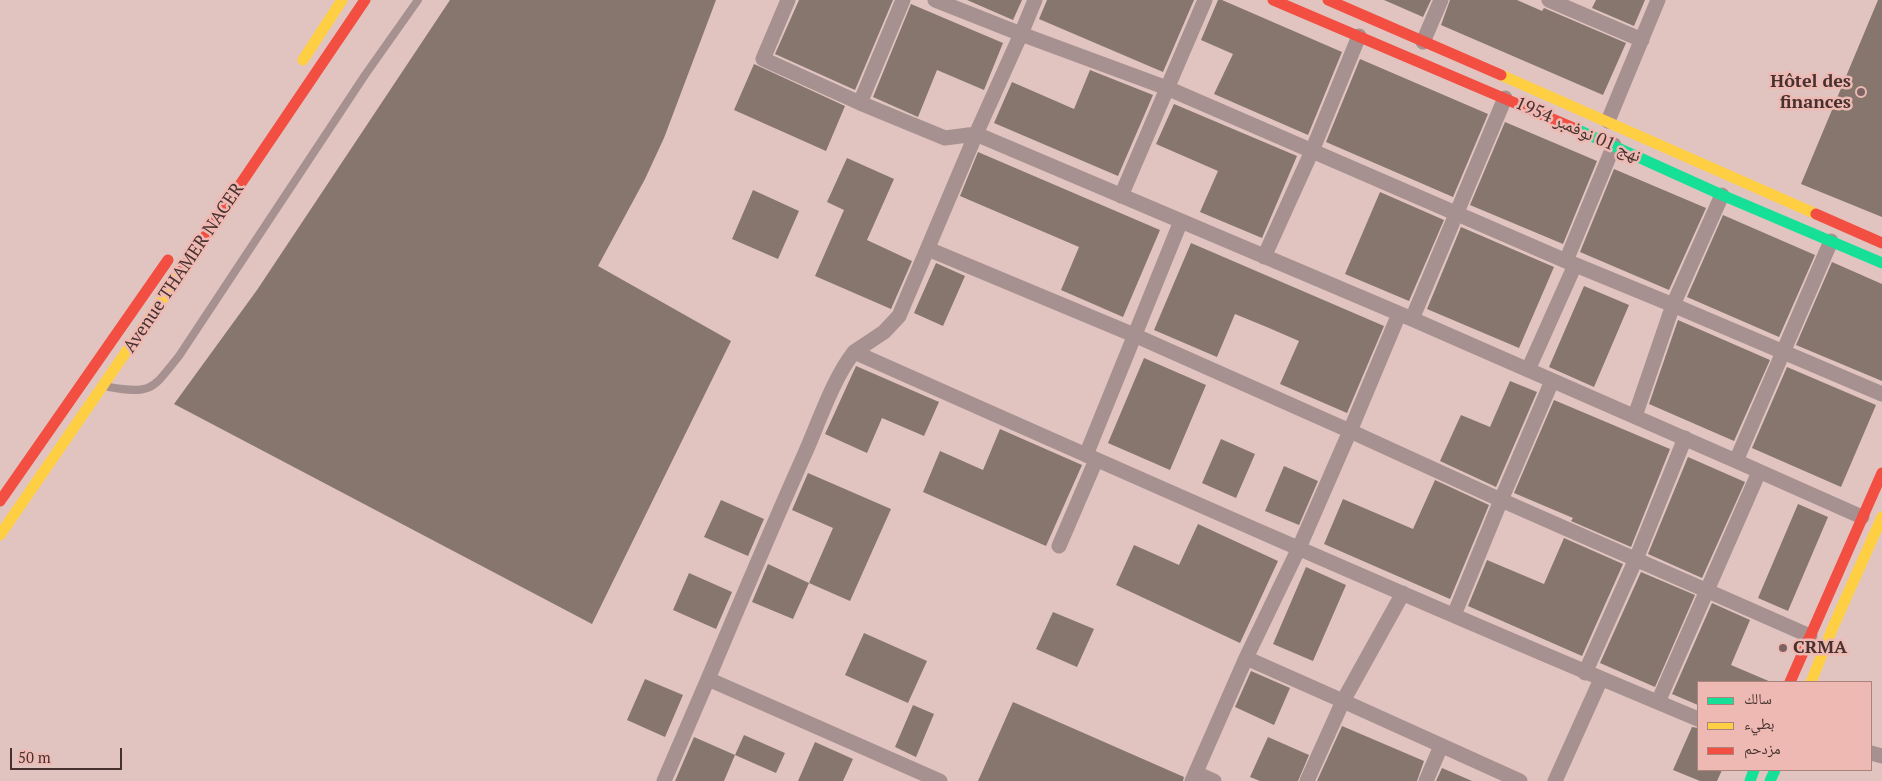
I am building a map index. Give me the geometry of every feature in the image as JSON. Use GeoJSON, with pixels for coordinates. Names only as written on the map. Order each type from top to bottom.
{"type":"FeatureCollection","features":[{"type":"Feature","properties":{"kind":"main road"},"geometry":{"type":"LineString","coordinates":[[298,68],[342,0]]}},
{"type":"Feature","properties":{"kind":"main road","name":"Avenue THAMER NACER"},"geometry":{"type":"LineString","coordinates":[[0,535],[104,386],[365,0]]}},
{"type":"Feature","properties":{"kind":"main road","name":"نهج 01 نوفمبر 1954"},"geometry":{"type":"LineString","coordinates":[[1274,0],[1614,145],[1722,195],[1882,263]]}},
{"type":"Feature","properties":{"kind":"main road","name":"نهج 01 نوفمبر 1954"},"geometry":{"type":"LineString","coordinates":[[1330,0],[1882,243]]}},
{"type":"Feature","properties":{"kind":"main road"},"geometry":{"type":"LineString","coordinates":[[1653,163],[1659,145]]}},
{"type":"Feature","properties":{"kind":"main road","name":"Avenue THAMER NACER"},"geometry":{"type":"LineString","coordinates":[[0,501],[173,252]]}},
{"type":"Feature","properties":{"kind":"main road"},"geometry":{"type":"LineString","coordinates":[[1790,681],[1882,473]]}},
{"type":"Feature","properties":{"kind":"main road"},"geometry":{"type":"LineString","coordinates":[[1811,681],[1833,627],[1881,522]]}},
{"type":"Feature","properties":{"kind":"street"},"geometry":{"type":"LineString","coordinates":[[788,0],[762,58],[860,103],[945,138],[976,134],[1406,316],[1862,517]]}},
{"type":"Feature","properties":{"kind":"street"},"geometry":{"type":"LineString","coordinates":[[860,103],[902,0]]}},
{"type":"Feature","properties":{"kind":"street"},"geometry":{"type":"LineString","coordinates":[[935,0],[1167,88],[1570,263],[1882,394]]}},
{"type":"Feature","properties":{"kind":"street"},"geometry":{"type":"LineString","coordinates":[[664,781],[764,546],[846,363],[854,352],[884,332],[899,316],[928,249],[937,223],[1035,0]]}},
{"type":"Feature","properties":{"kind":"street"},"geometry":{"type":"LineString","coordinates":[[1121,196],[1205,0]]}},
{"type":"Feature","properties":{"kind":"street"},"geometry":{"type":"LineString","coordinates":[[1423,42],[1441,0]]}},
{"type":"Feature","properties":{"kind":"street"},"geometry":{"type":"LineString","coordinates":[[1549,0],[1642,40]]}},
{"type":"Feature","properties":{"kind":"street"},"geometry":{"type":"LineString","coordinates":[[1608,121],[1658,0]]}},
{"type":"Feature","properties":{"kind":"street"},"geometry":{"type":"LineString","coordinates":[[1264,257],[1312,151],[1359,36]]}},
{"type":"Feature","properties":{"kind":"street"},"geometry":{"type":"LineString","coordinates":[[1214,781],[1194,777],[1246,658],[1299,548],[1350,431],[1456,213],[1504,98]]}},
{"type":"Feature","properties":{"kind":"street"},"geometry":{"type":"LineString","coordinates":[[1528,370],[1614,145]]}},
{"type":"Feature","properties":{"kind":"street"},"geometry":{"type":"LineString","coordinates":[[1635,416],[1673,305],[1722,195]]}},
{"type":"Feature","properties":{"kind":"street"},"geometry":{"type":"LineString","coordinates":[[1059,546],[1134,336],[1181,221]]}},
{"type":"Feature","properties":{"kind":"street"},"geometry":{"type":"LineString","coordinates":[[1736,461],[1831,241]]}},
{"type":"Feature","properties":{"kind":"street"},"geometry":{"type":"LineString","coordinates":[[928,249],[1134,336],[1810,636]]}},
{"type":"Feature","properties":{"kind":"street"},"geometry":{"type":"LineString","coordinates":[[854,352],[1585,673],[1697,719]]}},
{"type":"Feature","properties":{"kind":"street"},"geometry":{"type":"LineString","coordinates":[[1454,615],[1552,381]]}},
{"type":"Feature","properties":{"kind":"street"},"geometry":{"type":"LineString","coordinates":[[1585,673],[1636,559],[1685,438]]}},
{"type":"Feature","properties":{"kind":"street"},"geometry":{"type":"LineString","coordinates":[[1658,702],[1759,472]]}},
{"type":"Feature","properties":{"kind":"street"},"geometry":{"type":"LineString","coordinates":[[1307,781],[1343,701],[1403,593]]}},
{"type":"Feature","properties":{"kind":"street"},"geometry":{"type":"LineString","coordinates":[[1246,658],[1520,781]]}},
{"type":"Feature","properties":{"kind":"street"},"geometry":{"type":"LineString","coordinates":[[708,679],[940,781]]}},
{"type":"Feature","properties":{"kind":"street"},"geometry":{"type":"LineString","coordinates":[[1555,781],[1601,679]]}},
{"type":"Feature","properties":{"kind":"street"},"geometry":{"type":"LineString","coordinates":[[1426,781],[1441,746]]}},
{"type":"Feature","properties":{"kind":"lane"},"geometry":{"type":"LineString","coordinates":[[104,386],[140,391],[155,385],[179,356],[365,75],[418,0]]}},
{"type":"Feature","properties":{"kind":"building"},"geometry":{"type":"Polygon","coordinates":[[[450,0],[716,0],[664,138],[645,179],[598,266],[731,341],[592,624],[174,404],[257,290],[450,0]]]}},
{"type":"Feature","properties":{"kind":"building"},"geometry":{"type":"Polygon","coordinates":[[[799,0],[893,0],[855,90],[775,54],[799,0]]]}},
{"type":"Feature","properties":{"kind":"building"},"geometry":{"type":"Polygon","coordinates":[[[967,0],[1022,0],[1013,20],[967,0]]]}},
{"type":"Feature","properties":{"kind":"building"},"geometry":{"type":"Polygon","coordinates":[[[1047,0],[1194,0],[1163,72],[1039,19],[1047,0]]]}},
{"type":"Feature","properties":{"kind":"building"},"geometry":{"type":"Polygon","coordinates":[[[1218,0],[1222,0],[1342,52],[1308,135],[1214,94],[1233,54],[1201,40],[1218,0]]]}},
{"type":"Feature","properties":{"kind":"building"},"geometry":{"type":"Polygon","coordinates":[[[1384,0],[1431,0],[1423,17],[1384,0]]]}},
{"type":"Feature","properties":{"kind":"building"},"geometry":{"type":"Polygon","coordinates":[[[1450,0],[1517,0],[1542,11],[1544,8],[1626,43],[1603,95],[1441,25],[1450,0]]]}},
{"type":"Feature","properties":{"kind":"building"},"geometry":{"type":"Polygon","coordinates":[[[1596,0],[1645,0],[1634,26],[1592,8],[1596,0]]]}},
{"type":"Feature","properties":{"kind":"building","name":"Hôtel des finances"},"geometry":{"type":"Polygon","coordinates":[[[1878,0],[1882,0],[1882,217],[1801,184],[1878,0]]]}},
{"type":"Feature","properties":{"kind":"building"},"geometry":{"type":"Polygon","coordinates":[[[911,4],[1003,43],[984,90],[937,70],[918,117],[873,97],[911,4]]]}},
{"type":"Feature","properties":{"kind":"building"},"geometry":{"type":"Polygon","coordinates":[[[1360,59],[1488,114],[1453,197],[1326,142],[1360,59]]]}},
{"type":"Feature","properties":{"kind":"building"},"geometry":{"type":"Polygon","coordinates":[[[754,64],[845,106],[826,151],[734,110],[754,64]]]}},
{"type":"Feature","properties":{"kind":"building"},"geometry":{"type":"Polygon","coordinates":[[[1090,70],[1153,95],[1118,176],[994,123],[1012,82],[1074,109],[1090,70]]]}},
{"type":"Feature","properties":{"kind":"building"},"geometry":{"type":"Polygon","coordinates":[[[1174,104],[1297,156],[1262,238],[1200,212],[1218,171],[1156,144],[1174,104]]]}},
{"type":"Feature","properties":{"kind":"building"},"geometry":{"type":"Polygon","coordinates":[[[1505,122],[1597,161],[1563,244],[1470,205],[1505,122]]]}},
{"type":"Feature","properties":{"kind":"building"},"geometry":{"type":"Polygon","coordinates":[[[978,152],[1160,230],[1123,317],[1061,290],[1079,247],[960,196],[978,152]]]}},
{"type":"Feature","properties":{"kind":"building"},"geometry":{"type":"Polygon","coordinates":[[[847,158],[894,179],[867,240],[912,261],[891,309],[815,276],[844,210],[827,202],[847,158]]]}},
{"type":"Feature","properties":{"kind":"building"},"geometry":{"type":"Polygon","coordinates":[[[1614,169],[1706,208],[1669,290],[1580,252],[1614,169]]]}},
{"type":"Feature","properties":{"kind":"building"},"geometry":{"type":"Polygon","coordinates":[[[753,190],[799,211],[778,259],[732,239],[753,190]]]}},
{"type":"Feature","properties":{"kind":"building"},"geometry":{"type":"Polygon","coordinates":[[[1380,192],[1444,220],[1409,301],[1345,274],[1380,192]]]}},
{"type":"Feature","properties":{"kind":"building"},"geometry":{"type":"Polygon","coordinates":[[[1723,215],[1815,255],[1779,337],[1687,297],[1723,215]]]}},
{"type":"Feature","properties":{"kind":"building"},"geometry":{"type":"Polygon","coordinates":[[[1461,227],[1554,267],[1519,348],[1427,309],[1461,227]]]}},
{"type":"Feature","properties":{"kind":"building"},"geometry":{"type":"Polygon","coordinates":[[[1191,243],[1384,326],[1347,413],[1280,384],[1299,341],[1269,328],[1235,314],[1217,357],[1154,330],[1191,243]]]}},
{"type":"Feature","properties":{"kind":"building"},"geometry":{"type":"Polygon","coordinates":[[[1832,262],[1882,284],[1882,381],[1796,345],[1832,262]]]}},
{"type":"Feature","properties":{"kind":"building"},"geometry":{"type":"Polygon","coordinates":[[[936,263],[965,276],[943,326],[914,313],[936,263]]]}},
{"type":"Feature","properties":{"kind":"building"},"geometry":{"type":"Polygon","coordinates":[[[1584,286],[1629,305],[1594,387],[1549,367],[1584,286]]]}},
{"type":"Feature","properties":{"kind":"building"},"geometry":{"type":"Polygon","coordinates":[[[1678,320],[1770,360],[1734,441],[1649,404],[1678,320]]]}},
{"type":"Feature","properties":{"kind":"building"},"geometry":{"type":"Polygon","coordinates":[[[1144,358],[1206,385],[1170,470],[1108,443],[1144,358]]]}},
{"type":"Feature","properties":{"kind":"building"},"geometry":{"type":"Polygon","coordinates":[[[856,366],[939,402],[924,436],[882,418],[867,453],[825,434],[856,366]]]}},
{"type":"Feature","properties":{"kind":"building"},"geometry":{"type":"Polygon","coordinates":[[[1787,367],[1876,405],[1841,487],[1752,448],[1787,367]]]}},
{"type":"Feature","properties":{"kind":"building"},"geometry":{"type":"Polygon","coordinates":[[[1510,381],[1537,392],[1496,487],[1440,461],[1461,415],[1490,427],[1510,381]]]}},
{"type":"Feature","properties":{"kind":"building"},"geometry":{"type":"Polygon","coordinates":[[[1554,400],[1670,449],[1631,547],[1571,521],[1573,518],[1514,493],[1554,400]]]}},
{"type":"Feature","properties":{"kind":"building"},"geometry":{"type":"Polygon","coordinates":[[[1000,429],[1082,465],[1046,546],[923,492],[940,451],[983,470],[1000,429]]]}},
{"type":"Feature","properties":{"kind":"building"},"geometry":{"type":"Polygon","coordinates":[[[1221,439],[1255,454],[1236,498],[1202,483],[1221,439]]]}},
{"type":"Feature","properties":{"kind":"building"},"geometry":{"type":"Polygon","coordinates":[[[1688,457],[1745,482],[1702,578],[1648,554],[1688,457]]]}},
{"type":"Feature","properties":{"kind":"building"},"geometry":{"type":"Polygon","coordinates":[[[1284,466],[1318,481],[1299,525],[1265,511],[1284,466]]]}},
{"type":"Feature","properties":{"kind":"building"},"geometry":{"type":"Polygon","coordinates":[[[808,473],[891,509],[850,601],[809,583],[833,528],[792,510],[808,473]]]}},
{"type":"Feature","properties":{"kind":"building"},"geometry":{"type":"Polygon","coordinates":[[[1435,480],[1489,505],[1450,599],[1324,544],[1343,499],[1413,529],[1435,480]]]}},
{"type":"Feature","properties":{"kind":"building"},"geometry":{"type":"Polygon","coordinates":[[[721,500],[764,519],[748,556],[704,537],[721,500]]]}},
{"type":"Feature","properties":{"kind":"building"},"geometry":{"type":"Polygon","coordinates":[[[1798,504],[1828,517],[1788,611],[1758,598],[1798,504]]]}},
{"type":"Feature","properties":{"kind":"building"},"geometry":{"type":"Polygon","coordinates":[[[1198,524],[1278,561],[1240,643],[1116,585],[1134,545],[1179,565],[1198,524]]]}},
{"type":"Feature","properties":{"kind":"building"},"geometry":{"type":"Polygon","coordinates":[[[1564,538],[1623,564],[1582,656],[1468,606],[1487,560],[1544,584],[1564,538]]]}},
{"type":"Feature","properties":{"kind":"building"},"geometry":{"type":"Polygon","coordinates":[[[768,564],[809,583],[793,619],[752,602],[768,564]]]}},
{"type":"Feature","properties":{"kind":"building"},"geometry":{"type":"Polygon","coordinates":[[[1306,567],[1346,585],[1313,661],[1273,644],[1306,567]]]}},
{"type":"Feature","properties":{"kind":"building"},"geometry":{"type":"Polygon","coordinates":[[[1641,572],[1695,595],[1655,687],[1600,663],[1641,572]]]}},
{"type":"Feature","properties":{"kind":"building"},"geometry":{"type":"Polygon","coordinates":[[[689,573],[732,592],[716,629],[673,610],[689,573]]]}},
{"type":"Feature","properties":{"kind":"building"},"geometry":{"type":"Polygon","coordinates":[[[1712,603],[1750,620],[1731,665],[1769,681],[1697,681],[1697,705],[1672,694],[1712,603]]]}},
{"type":"Feature","properties":{"kind":"building"},"geometry":{"type":"Polygon","coordinates":[[[1053,612],[1094,629],[1077,667],[1036,649],[1053,612]]]}},
{"type":"Feature","properties":{"kind":"building"},"geometry":{"type":"Polygon","coordinates":[[[864,633],[927,661],[908,703],[845,675],[864,633]]]}},
{"type":"Feature","properties":{"kind":"building"},"geometry":{"type":"Polygon","coordinates":[[[1251,671],[1290,688],[1274,725],[1235,707],[1251,671]]]}},
{"type":"Feature","properties":{"kind":"building"},"geometry":{"type":"Polygon","coordinates":[[[645,679],[683,695],[665,737],[627,720],[645,679]]]}},
{"type":"Feature","properties":{"kind":"building"},"geometry":{"type":"Polygon","coordinates":[[[1013,702],[1184,777],[1183,781],[978,781],[1013,702]]]}},
{"type":"Feature","properties":{"kind":"building"},"geometry":{"type":"Polygon","coordinates":[[[913,705],[934,714],[916,757],[895,747],[913,705]]]}},
{"type":"Feature","properties":{"kind":"building"},"geometry":{"type":"Polygon","coordinates":[[[1342,726],[1424,761],[1417,781],[1317,781],[1342,726]]]}},
{"type":"Feature","properties":{"kind":"building"},"geometry":{"type":"Polygon","coordinates":[[[1692,727],[1697,728],[1697,771],[1722,771],[1717,781],[1700,781],[1673,770],[1692,727]]]}},
{"type":"Feature","properties":{"kind":"building"},"geometry":{"type":"Polygon","coordinates":[[[744,735],[785,753],[776,773],[735,755],[744,735]]]}},
{"type":"Feature","properties":{"kind":"building"},"geometry":{"type":"Polygon","coordinates":[[[694,737],[735,755],[724,781],[675,781],[694,737]]]}},
{"type":"Feature","properties":{"kind":"building"},"geometry":{"type":"Polygon","coordinates":[[[1268,737],[1309,755],[1298,781],[1260,781],[1250,777],[1268,737]]]}},
{"type":"Feature","properties":{"kind":"building"},"geometry":{"type":"Polygon","coordinates":[[[815,742],[853,759],[843,781],[798,781],[815,742]]]}},
{"type":"Feature","properties":{"kind":"building"},"geometry":{"type":"Polygon","coordinates":[[[1442,768],[1472,781],[1436,781],[1442,768]]]}},
{"type":"Feature","properties":{"kind":"traffic: fast"},"geometry":{"type":"LineString","coordinates":[[1576,129],[1722,195],[1882,263]]}},
{"type":"Feature","properties":{"kind":"traffic: fast"},"geometry":{"type":"LineString","coordinates":[[1750,781],[1754,771]]}},
{"type":"Feature","properties":{"kind":"traffic: fast"},"geometry":{"type":"LineString","coordinates":[[1770,781],[1775,771]]}},
{"type":"Feature","properties":{"kind":"traffic: slow"},"geometry":{"type":"LineString","coordinates":[[303,60],[342,0]]}},
{"type":"Feature","properties":{"kind":"traffic: slow"},"geometry":{"type":"LineString","coordinates":[[1501,75],[1816,214]]}},
{"type":"Feature","properties":{"kind":"traffic: slow"},"geometry":{"type":"LineString","coordinates":[[0,535],[181,272]]}},
{"type":"Feature","properties":{"kind":"traffic: slow"},"geometry":{"type":"LineString","coordinates":[[1811,681],[1833,627],[1882,517]]}},
{"type":"Feature","properties":{"kind":"traffic: jam"},"geometry":{"type":"LineString","coordinates":[[181,272],[365,0]]}},
{"type":"Feature","properties":{"kind":"traffic: jam"},"geometry":{"type":"LineString","coordinates":[[1273,0],[1576,129]]}},
{"type":"Feature","properties":{"kind":"traffic: jam"},"geometry":{"type":"LineString","coordinates":[[1328,0],[1501,75]]}},
{"type":"Feature","properties":{"kind":"traffic: jam"},"geometry":{"type":"LineString","coordinates":[[1816,214],[1882,243]]}},
{"type":"Feature","properties":{"kind":"traffic: jam"},"geometry":{"type":"LineString","coordinates":[[0,501],[168,260]]}},
{"type":"Feature","properties":{"kind":"traffic: jam"},"geometry":{"type":"LineString","coordinates":[[1790,681],[1882,473]]}},
{"type":"Feature","properties":{"kind":"place","name":"Hôtel des finances"},"geometry":{"type":"Point","coordinates":[1861,92]}},
{"type":"Feature","properties":{"kind":"place","name":"CRMA"},"geometry":{"type":"Point","coordinates":[1783,648]}}]}
